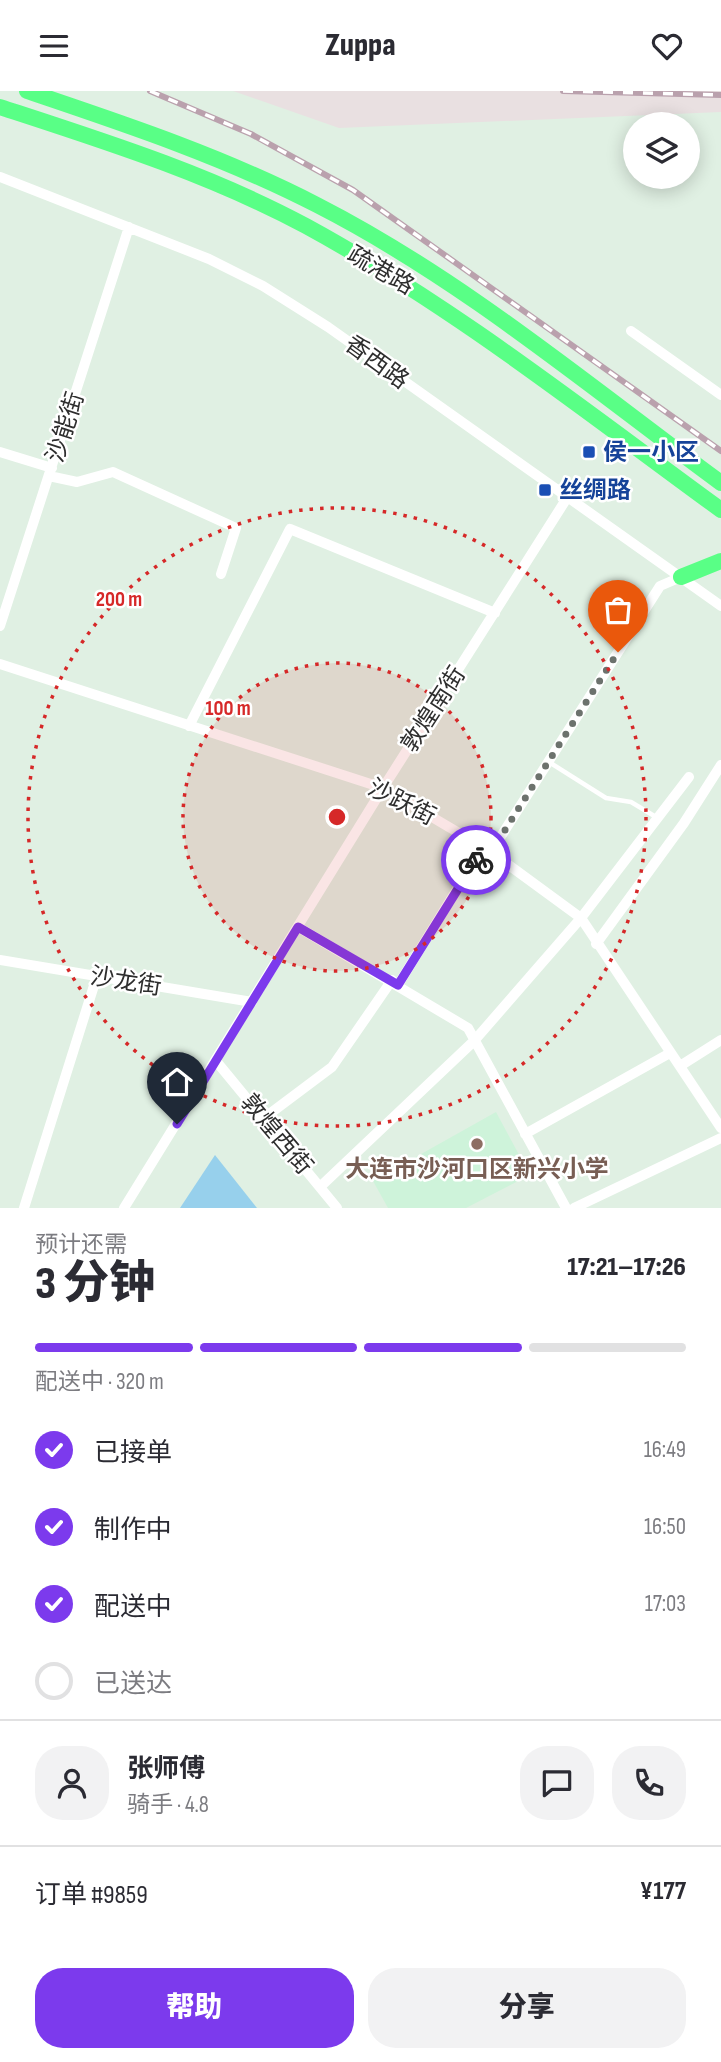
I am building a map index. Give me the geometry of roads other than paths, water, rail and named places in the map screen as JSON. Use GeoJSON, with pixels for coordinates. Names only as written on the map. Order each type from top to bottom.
{"type":"FeatureCollection","features":[{"type":"Feature","properties":{"kind":"highway"},"geometry":{"type":"LineString","coordinates":[[27,91],[172,139],[317,205],[445,280],[721,483]]}},
{"type":"Feature","properties":{"kind":"highway","name":"疏港路"},"geometry":{"type":"LineString","coordinates":[[0,107],[169,163],[304,225],[427,296],[721,510]]}},
{"type":"Feature","properties":{"kind":"highway"},"geometry":{"type":"LineString","coordinates":[[681,577],[721,561]]}},
{"type":"Feature","properties":{"kind":"street","name":"香西路"},"geometry":{"type":"LineString","coordinates":[[0,177],[209,259],[263,286],[328,327],[721,606]]}},
{"type":"Feature","properties":{"kind":"street","name":"沙能街"},"geometry":{"type":"LineString","coordinates":[[0,625],[129,227]]}},
{"type":"Feature","properties":{"kind":"street"},"geometry":{"type":"LineString","coordinates":[[631,331],[721,395]]}},
{"type":"Feature","properties":{"kind":"street"},"geometry":{"type":"LineString","coordinates":[[0,452],[77,482],[113,472],[236,528],[221,574]]}},
{"type":"Feature","properties":{"kind":"street","name":"敦煌南街"},"geometry":{"type":"LineString","coordinates":[[124,1208],[383,788],[568,498]]}},
{"type":"Feature","properties":{"kind":"street"},"geometry":{"type":"LineString","coordinates":[[189,726],[290,529],[495,613]]}},
{"type":"Feature","properties":{"kind":"street"},"geometry":{"type":"LineString","coordinates":[[264,1118],[332,1067],[395,982],[548,761],[660,586],[681,577]]}},
{"type":"Feature","properties":{"kind":"street","name":"沙跃街"},"geometry":{"type":"LineString","coordinates":[[0,664],[383,788],[487,849],[581,918],[721,1128]]}},
{"type":"Feature","properties":{"kind":"street"},"geometry":{"type":"LineString","coordinates":[[596,944],[684,823],[721,765]]}},
{"type":"Feature","properties":{"kind":"street"},"geometry":{"type":"LineString","coordinates":[[321,1186],[474,1041],[581,918],[689,777]]}},
{"type":"Feature","properties":{"kind":"street"},"geometry":{"type":"LineString","coordinates":[[298,927],[395,982],[468,1028],[566,1208]]}},
{"type":"Feature","properties":{"kind":"street","name":"沙龙街"},"geometry":{"type":"LineString","coordinates":[[0,960],[252,1002]]}},
{"type":"Feature","properties":{"kind":"street"},"geometry":{"type":"LineString","coordinates":[[24,1208],[97,976]]}},
{"type":"Feature","properties":{"kind":"street"},"geometry":{"type":"LineString","coordinates":[[680,1066],[721,1040]]}},
{"type":"Feature","properties":{"kind":"street"},"geometry":{"type":"LineString","coordinates":[[526,1135],[670,1053]]}},
{"type":"Feature","properties":{"kind":"street","name":"敦煌西街"},"geometry":{"type":"LineString","coordinates":[[216,1061],[337,1208]]}},
{"type":"Feature","properties":{"kind":"street"},"geometry":{"type":"LineString","coordinates":[[574,1208],[721,1138]]}},
{"type":"Feature","properties":{"kind":"lane"},"geometry":{"type":"LineString","coordinates":[[548,761],[606,799],[631,802],[656,817]]}},
{"type":"Feature","properties":{"kind":"railway"},"geometry":{"type":"LineString","coordinates":[[150,91],[251,134],[353,190],[721,451]]}},
{"type":"Feature","properties":{"kind":"railway"},"geometry":{"type":"LineString","coordinates":[[563,91],[721,95]]}},
{"type":"Feature","properties":{"kind":"place","name":"侯一小区"},"geometry":{"type":"Point","coordinates":[589,452]}},
{"type":"Feature","properties":{"kind":"place","name":"丝绸路"},"geometry":{"type":"Point","coordinates":[545,490]}},
{"type":"Feature","properties":{"kind":"place","name":"大连市沙河口区新兴小学"},"geometry":{"type":"Point","coordinates":[477,1144]}}]}
